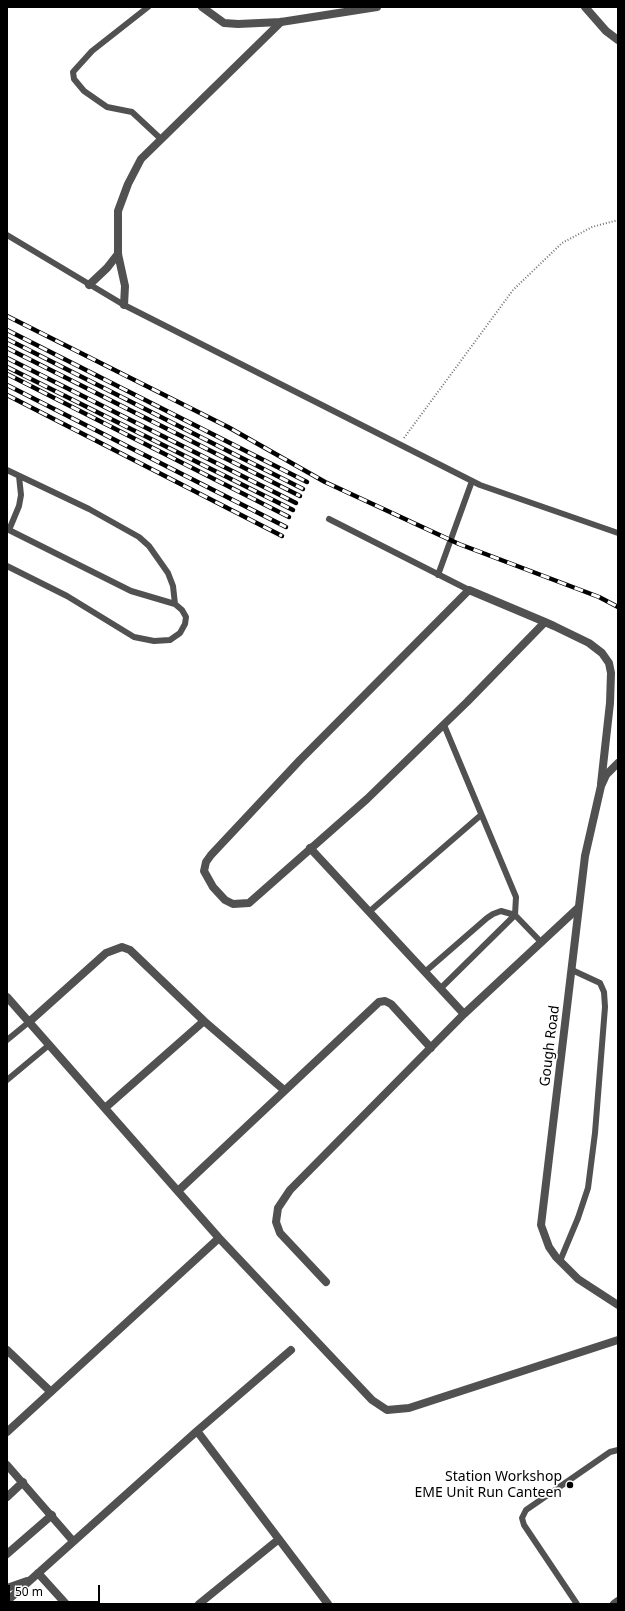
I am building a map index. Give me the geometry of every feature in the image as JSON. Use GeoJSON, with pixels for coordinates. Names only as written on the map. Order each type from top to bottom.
{"type":"FeatureCollection","features":[{"type":"Feature","properties":{"kind":"street"},"geometry":{"type":"LineString","coordinates":[[202,7],[224,23],[238,24],[281,22],[377,7]]}},
{"type":"Feature","properties":{"kind":"street"},"geometry":{"type":"LineString","coordinates":[[585,7],[606,31],[618,40]]}},
{"type":"Feature","properties":{"kind":"street"},"geometry":{"type":"LineString","coordinates":[[124,305],[125,286],[118,254],[118,211],[128,184],[141,159],[281,22]]}},
{"type":"Feature","properties":{"kind":"street"},"geometry":{"type":"LineString","coordinates":[[89,286],[107,268],[118,254]]}},
{"type":"Feature","properties":{"kind":"street"},"geometry":{"type":"LineString","coordinates":[[545,622],[444,725],[367,799],[249,903],[233,904],[225,900],[213,887],[204,871],[206,862],[211,854],[300,760],[469,590],[545,622],[589,643],[602,653],[609,663],[614,674],[601,786]]}},
{"type":"Feature","properties":{"kind":"street","name":"Gough Road"},"geometry":{"type":"LineString","coordinates":[[618,763],[606,775],[601,786],[585,856],[541,1225],[549,1247],[560,1261],[578,1278],[618,1305]]}},
{"type":"Feature","properties":{"kind":"street"},"geometry":{"type":"LineString","coordinates":[[310,848],[464,1014]]}},
{"type":"Feature","properties":{"kind":"street"},"geometry":{"type":"LineString","coordinates":[[326,1282],[280,1233],[276,1222],[278,1208],[290,1190],[464,1014],[578,908]]}},
{"type":"Feature","properties":{"kind":"street"},"geometry":{"type":"LineString","coordinates":[[29,1022],[106,953],[122,947],[130,950],[204,1021],[284,1090]]}},
{"type":"Feature","properties":{"kind":"street"},"geometry":{"type":"LineString","coordinates":[[7,997],[219,1238],[372,1400],[387,1410],[409,1408],[618,1340]]}},
{"type":"Feature","properties":{"kind":"street"},"geometry":{"type":"LineString","coordinates":[[178,1191],[373,1007],[385,1001],[391,1004],[431,1048]]}},
{"type":"Feature","properties":{"kind":"street"},"geometry":{"type":"LineString","coordinates":[[105,1108],[204,1021]]}},
{"type":"Feature","properties":{"kind":"street"},"geometry":{"type":"LineString","coordinates":[[7,1432],[219,1238]]}},
{"type":"Feature","properties":{"kind":"street"},"geometry":{"type":"LineString","coordinates":[[7,1350],[51,1392]]}},
{"type":"Feature","properties":{"kind":"street"},"geometry":{"type":"LineString","coordinates":[[7,1601],[197,1430],[291,1350]]}},
{"type":"Feature","properties":{"kind":"street"},"geometry":{"type":"LineString","coordinates":[[197,1430],[328,1604]]}},
{"type":"Feature","properties":{"kind":"street"},"geometry":{"type":"LineString","coordinates":[[7,1465],[73,1541]]}},
{"type":"Feature","properties":{"kind":"street"},"geometry":{"type":"LineString","coordinates":[[7,1497],[23,1482]]}},
{"type":"Feature","properties":{"kind":"street"},"geometry":{"type":"LineString","coordinates":[[7,1554],[52,1515]]}},
{"type":"Feature","properties":{"kind":"street"},"geometry":{"type":"LineString","coordinates":[[199,1604],[279,1539]]}},
{"type":"Feature","properties":{"kind":"street"},"geometry":{"type":"LineString","coordinates":[[38,1573],[66,1604]]}},
{"type":"Feature","properties":{"kind":"street"},"geometry":{"type":"LineString","coordinates":[[7,1588],[31,1579]]}},
{"type":"Feature","properties":{"kind":"lane"},"geometry":{"type":"LineString","coordinates":[[148,7],[92,51],[73,72],[74,79],[84,91],[107,106],[132,112],[161,139]]}},
{"type":"Feature","properties":{"kind":"lane"},"geometry":{"type":"LineString","coordinates":[[7,236],[89,286],[124,305],[472,481],[618,533]]}},
{"type":"Feature","properties":{"kind":"lane"},"geometry":{"type":"LineString","coordinates":[[7,470],[89,509],[139,537],[149,546],[168,573],[173,586],[176,604]]}},
{"type":"Feature","properties":{"kind":"lane"},"geometry":{"type":"LineString","coordinates":[[7,566],[67,596],[101,615],[127,634],[138,638],[163,641],[175,638],[185,624],[186,617],[176,604],[131,591],[8,530],[19,506],[22,495],[19,476]]}},
{"type":"Feature","properties":{"kind":"lane"},"geometry":{"type":"LineString","coordinates":[[438,575],[472,481]]}},
{"type":"Feature","properties":{"kind":"lane"},"geometry":{"type":"LineString","coordinates":[[329,519],[469,590]]}},
{"type":"Feature","properties":{"kind":"lane"},"geometry":{"type":"LineString","coordinates":[[441,988],[515,915],[516,897],[444,725]]}},
{"type":"Feature","properties":{"kind":"lane"},"geometry":{"type":"LineString","coordinates":[[370,911],[481,815]]}},
{"type":"Feature","properties":{"kind":"lane"},"geometry":{"type":"LineString","coordinates":[[426,972],[493,914],[501,912],[515,915],[541,942]]}},
{"type":"Feature","properties":{"kind":"lane"},"geometry":{"type":"LineString","coordinates":[[560,1261],[578,1218],[588,1188],[595,1133],[605,1007],[604,992],[600,983],[572,970]]}},
{"type":"Feature","properties":{"kind":"lane"},"geometry":{"type":"LineString","coordinates":[[7,1040],[29,1022]]}},
{"type":"Feature","properties":{"kind":"lane"},"geometry":{"type":"LineString","coordinates":[[7,1080],[49,1044]]}},
{"type":"Feature","properties":{"kind":"lane"},"geometry":{"type":"LineString","coordinates":[[577,1604],[524,1525],[522,1518],[526,1510],[610,1452],[618,1450]]}},
{"type":"Feature","properties":{"kind":"path"},"geometry":{"type":"LineString","coordinates":[[400,444],[513,290],[562,243],[592,227],[618,220]]}},
{"type":"Feature","properties":{"kind":"railway"},"geometry":{"type":"LineString","coordinates":[[7,316],[228,427],[325,482],[459,544],[599,597],[618,607]]}},
{"type":"Feature","properties":{"kind":"railway"},"geometry":{"type":"LineString","coordinates":[[7,330],[307,482]]}},
{"type":"Feature","properties":{"kind":"railway"},"geometry":{"type":"LineString","coordinates":[[7,339],[303,489]]}},
{"type":"Feature","properties":{"kind":"railway"},"geometry":{"type":"LineString","coordinates":[[7,348],[300,496]]}},
{"type":"Feature","properties":{"kind":"railway"},"geometry":{"type":"LineString","coordinates":[[7,358],[296,503]]}},
{"type":"Feature","properties":{"kind":"railway"},"geometry":{"type":"LineString","coordinates":[[7,367],[293,510]]}},
{"type":"Feature","properties":{"kind":"railway"},"geometry":{"type":"LineString","coordinates":[[7,374],[289,517]]}},
{"type":"Feature","properties":{"kind":"railway"},"geometry":{"type":"LineString","coordinates":[[7,385],[286,527]]}},
{"type":"Feature","properties":{"kind":"railway"},"geometry":{"type":"LineString","coordinates":[[7,395],[282,536]]}},
{"type":"Feature","properties":{"kind":"place","name":"Station Workshop EME Unit Run Canteen"},"geometry":{"type":"Point","coordinates":[570,1485]}}]}
